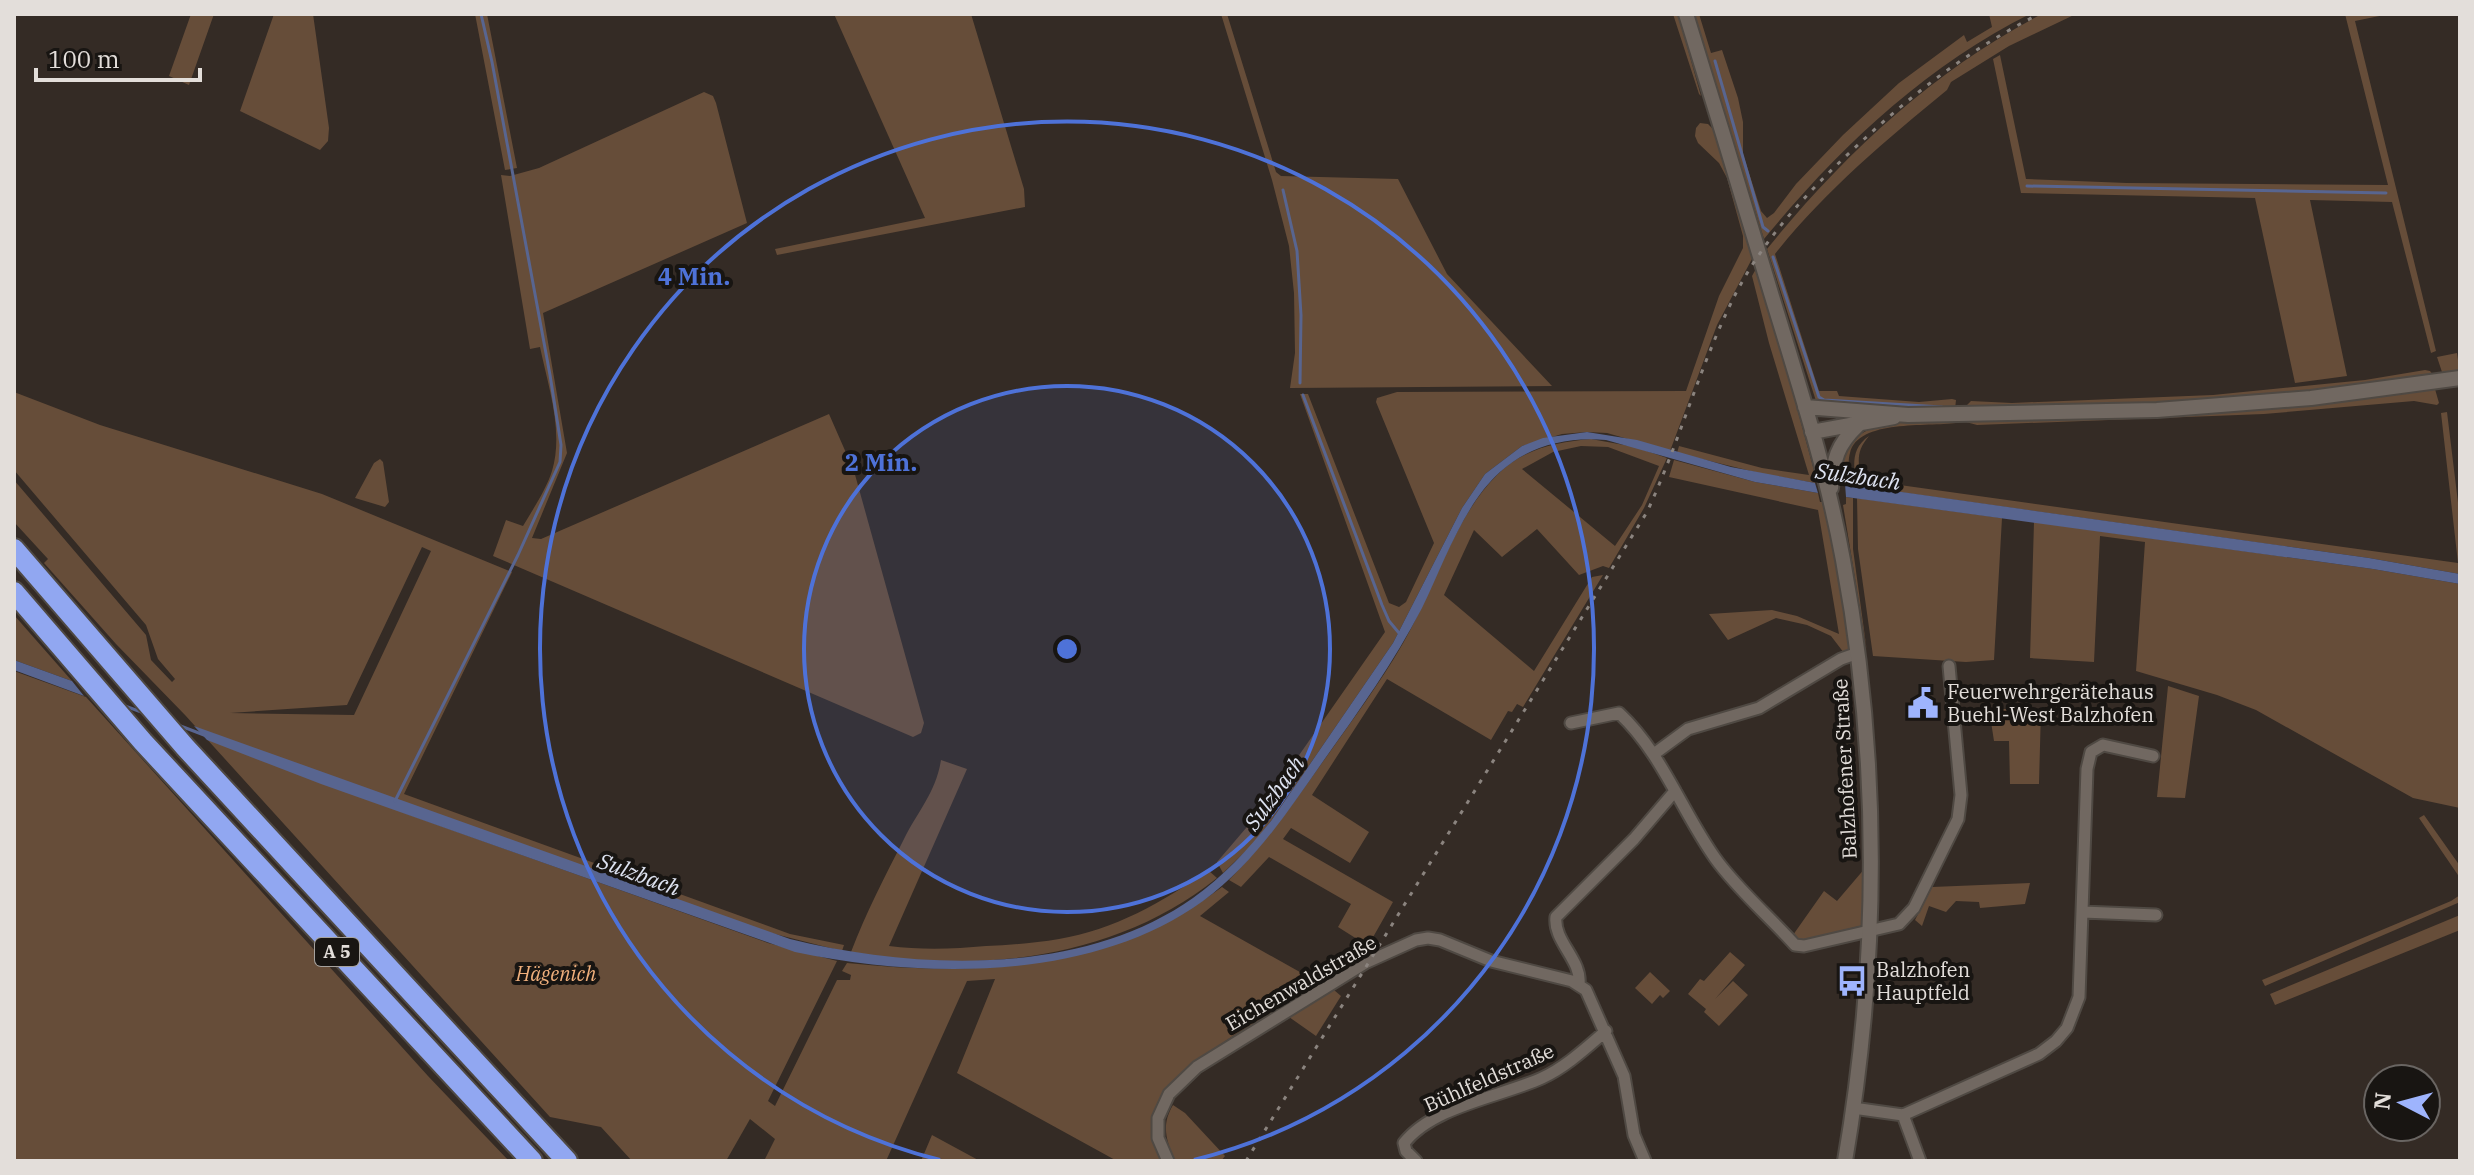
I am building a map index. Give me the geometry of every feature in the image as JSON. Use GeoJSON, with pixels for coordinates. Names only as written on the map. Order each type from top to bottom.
{"type":"FeatureCollection","features":[{"type":"Feature","properties":{"kind":"highway","name":"A 5"},"geometry":{"type":"LineString","coordinates":[[14,549],[185,747],[567,1161]]}},
{"type":"Feature","properties":{"kind":"highway","name":"A 5"},"geometry":{"type":"LineString","coordinates":[[14,592],[143,742],[532,1161]]}},
{"type":"Feature","properties":{"kind":"street","name":"Balzhofener Straße"},"geometry":{"type":"LineString","coordinates":[[1686,14],[1828,476],[1858,653],[1869,761],[1871,820],[1868,931],[1853,1108],[1845,1161]]}},
{"type":"Feature","properties":{"kind":"street"},"geometry":{"type":"LineString","coordinates":[[1805,407],[1908,415],[2157,410],[2311,398],[2460,378]]}},
{"type":"Feature","properties":{"kind":"street"},"geometry":{"type":"LineString","coordinates":[[1812,432],[1908,415]]}},
{"type":"Feature","properties":{"kind":"street"},"geometry":{"type":"LineString","coordinates":[[1828,476],[1843,439],[1858,425]]}},
{"type":"Feature","properties":{"kind":"street"},"geometry":{"type":"LineString","coordinates":[[1654,754],[1688,729],[1759,708],[1841,659],[1858,653]]}},
{"type":"Feature","properties":{"kind":"street"},"geometry":{"type":"LineString","coordinates":[[1571,723],[1619,713],[1654,754],[1716,859],[1795,945],[1804,946],[1899,924],[1907,917],[1958,819],[1961,795],[1949,666]]}},
{"type":"Feature","properties":{"kind":"street"},"geometry":{"type":"LineString","coordinates":[[1853,1108],[1903,1115],[2039,1054],[2061,1036],[2072,1020],[2079,997],[2085,795],[2091,752],[2103,745],[2153,756]]}},
{"type":"Feature","properties":{"kind":"street"},"geometry":{"type":"LineString","coordinates":[[1645,1161],[1634,1135],[1624,1076],[1586,990],[1579,984],[1580,975],[1557,929],[1556,917],[1634,839],[1675,791]]}},
{"type":"Feature","properties":{"kind":"street"},"geometry":{"type":"LineString","coordinates":[[2083,912],[2156,915]]}},
{"type":"Feature","properties":{"kind":"street","name":"Eichenwaldstraße"},"geometry":{"type":"LineString","coordinates":[[1168,1161],[1158,1138],[1158,1118],[1169,1094],[1182,1079],[1230,1045],[1365,963],[1416,940],[1434,939],[1491,961],[1579,984]]}},
{"type":"Feature","properties":{"kind":"street","name":"Bühlfeldstraße"},"geometry":{"type":"LineString","coordinates":[[1416,1161],[1406,1151],[1404,1143],[1429,1122],[1545,1077],[1567,1064],[1606,1031]]}},
{"type":"Feature","properties":{"kind":"street"},"geometry":{"type":"LineString","coordinates":[[1903,1115],[1920,1161]]}},
{"type":"Feature","properties":{"kind":"green space"},"geometry":{"type":"Polygon","coordinates":[[[191,14],[214,14],[189,85],[169,76],[191,14]]]}},
{"type":"Feature","properties":{"kind":"green space"},"geometry":{"type":"Polygon","coordinates":[[[274,14],[313,14],[329,128],[328,141],[320,150],[240,111],[274,14]]]}},
{"type":"Feature","properties":{"kind":"green space"},"geometry":{"type":"Polygon","coordinates":[[[475,14],[487,14],[517,168],[505,170],[475,14]]]}},
{"type":"Feature","properties":{"kind":"green space"},"geometry":{"type":"Polygon","coordinates":[[[834,14],[971,14],[1024,189],[1025,207],[777,255],[775,249],[925,218],[834,14]]]}},
{"type":"Feature","properties":{"kind":"green space"},"geometry":{"type":"Polygon","coordinates":[[[1221,14],[1227,14],[1276,172],[1281,176],[1398,179],[1447,274],[1552,386],[1290,388],[1295,353],[1289,246],[1221,14]]]}},
{"type":"Feature","properties":{"kind":"green space"},"geometry":{"type":"Polygon","coordinates":[[[1673,14],[1678,14],[1701,96],[1699,94],[1673,14]]]}},
{"type":"Feature","properties":{"kind":"green space"},"geometry":{"type":"Polygon","coordinates":[[[1693,14],[1699,14],[1711,53],[1722,50],[1743,122],[1743,154],[1761,211],[1767,218],[1843,135],[1899,83],[1964,35],[1967,42],[1992,27],[1989,14],[2030,14],[1954,59],[1885,113],[1822,173],[1764,239],[1693,14]]]}},
{"type":"Feature","properties":{"kind":"green space"},"geometry":{"type":"Polygon","coordinates":[[[2042,14],[2076,14],[2009,46],[1951,82],[1947,90],[1835,188],[1775,254],[1819,391],[1837,391],[1839,396],[1919,402],[1952,399],[1956,400],[1955,409],[1822,404],[1816,401],[1767,249],[1827,181],[1892,117],[1964,61],[2042,14]]]}},
{"type":"Feature","properties":{"kind":"green space"},"geometry":{"type":"Polygon","coordinates":[[[2345,14],[2389,14],[2355,21],[2436,351],[2431,353],[2392,202],[2310,200],[2347,376],[2295,383],[2255,198],[2021,193],[1993,59],[2000,55],[2026,179],[2388,185],[2345,14]]]}},
{"type":"Feature","properties":{"kind":"green space"},"geometry":{"type":"Polygon","coordinates":[[[704,92],[713,96],[716,103],[747,223],[543,313],[567,453],[532,538],[541,539],[829,414],[854,471],[924,723],[921,733],[913,737],[493,556],[506,520],[523,526],[543,492],[552,471],[556,440],[554,409],[540,347],[530,349],[501,175],[510,176],[539,168],[704,92]]]}},
{"type":"Feature","properties":{"kind":"green space"},"geometry":{"type":"Polygon","coordinates":[[[1700,123],[1708,124],[1713,129],[1754,255],[1717,325],[1670,451],[1607,433],[1562,434],[1522,446],[1485,474],[1462,508],[1393,643],[1271,821],[1223,873],[1217,862],[1258,814],[1385,632],[1300,394],[1308,394],[1389,603],[1399,607],[1406,602],[1434,543],[1377,398],[1397,392],[1686,391],[1719,296],[1743,248],[1743,236],[1727,178],[1719,163],[1698,143],[1695,136],[1700,123]]]}},
{"type":"Feature","properties":{"kind":"green space"},"geometry":{"type":"Polygon","coordinates":[[[1758,265],[1815,483],[1677,453],[1679,446],[1762,468],[1809,475],[1752,276],[1758,265]]]}},
{"type":"Feature","properties":{"kind":"green space"},"geometry":{"type":"Polygon","coordinates":[[[2457,353],[2460,374],[2443,375],[2437,357],[2457,353]]]}},
{"type":"Feature","properties":{"kind":"green space"},"geometry":{"type":"Polygon","coordinates":[[[2425,370],[2433,375],[2340,389],[2173,404],[1968,409],[1966,406],[1971,401],[2012,403],[2213,395],[2365,380],[2425,370]]]}},
{"type":"Feature","properties":{"kind":"green space"},"geometry":{"type":"Polygon","coordinates":[[[2435,389],[2437,405],[2414,401],[2264,414],[1977,425],[1966,422],[2320,403],[2435,389]]]}},
{"type":"Feature","properties":{"kind":"green space","name":"Hägenich"},"geometry":{"type":"Polygon","coordinates":[[[14,392],[100,425],[322,494],[512,572],[404,794],[790,934],[844,945],[842,951],[755,929],[399,811],[768,943],[837,961],[768,1101],[775,1106],[837,980],[850,980],[851,975],[842,971],[847,963],[946,969],[1043,961],[1090,951],[1136,936],[1180,915],[1222,887],[1229,892],[1200,916],[1323,985],[1227,1040],[1181,1075],[1164,1094],[1154,1113],[1153,1131],[1162,1161],[1117,1161],[957,1073],[995,979],[967,981],[886,1161],[764,1161],[775,1139],[750,1119],[726,1161],[632,1161],[601,1127],[550,1117],[185,715],[116,644],[44,563],[48,559],[14,522],[14,480],[146,635],[151,660],[172,682],[175,679],[158,659],[146,625],[14,470],[14,392]],[[422,547],[347,705],[230,713],[354,715],[431,551],[422,547]]]}},
{"type":"Feature","properties":{"kind":"green space"},"geometry":{"type":"Polygon","coordinates":[[[2447,412],[2460,519],[2460,574],[2369,558],[1856,486],[1856,452],[1869,436],[1859,455],[1860,476],[1864,480],[2458,563],[2441,413],[2447,412]]]}},
{"type":"Feature","properties":{"kind":"green space"},"geometry":{"type":"Polygon","coordinates":[[[1896,423],[1956,423],[1896,427],[1866,435],[1856,442],[1850,453],[1851,485],[1841,479],[1844,458],[1851,443],[1863,432],[1896,423]]]}},
{"type":"Feature","properties":{"kind":"green space"},"geometry":{"type":"Polygon","coordinates":[[[1591,439],[1635,447],[1667,458],[1644,508],[1609,568],[1603,566],[1579,575],[1537,529],[1502,557],[1474,530],[1444,595],[1534,671],[1592,577],[1603,575],[1523,707],[1517,704],[1512,712],[1508,711],[1491,740],[1387,679],[1312,795],[1369,832],[1350,863],[1291,828],[1283,839],[1393,902],[1368,946],[1338,927],[1351,904],[1269,857],[1241,887],[1229,880],[1281,820],[1385,673],[1413,624],[1456,534],[1482,493],[1497,475],[1517,459],[1541,448],[1591,439]],[[1581,446],[1553,452],[1522,469],[1615,546],[1642,505],[1659,466],[1608,447],[1581,446]]]}},
{"type":"Feature","properties":{"kind":"green space"},"geometry":{"type":"Polygon","coordinates":[[[380,459],[389,502],[385,507],[355,498],[374,463],[380,459]]]}},
{"type":"Feature","properties":{"kind":"green space"},"geometry":{"type":"Polygon","coordinates":[[[1674,460],[1755,482],[1818,493],[1844,588],[1850,649],[1844,653],[1831,636],[1807,625],[1776,618],[1728,640],[1709,614],[1772,610],[1797,616],[1839,634],[1818,510],[1669,477],[1674,460]]]}},
{"type":"Feature","properties":{"kind":"green space"},"geometry":{"type":"Polygon","coordinates":[[[1846,497],[1853,498],[1853,549],[1867,652],[1843,505],[1846,504],[1846,497]]]}},
{"type":"Feature","properties":{"kind":"green space"},"geometry":{"type":"Polygon","coordinates":[[[1857,498],[2002,518],[1994,660],[1966,662],[1873,656],[1858,549],[1857,498]]]}},
{"type":"Feature","properties":{"kind":"green space"},"geometry":{"type":"Polygon","coordinates":[[[2034,522],[2460,584],[2460,808],[2413,798],[2256,710],[2136,671],[2145,542],[2100,536],[2094,662],[2030,658],[2034,522]]]}},
{"type":"Feature","properties":{"kind":"green space"},"geometry":{"type":"Polygon","coordinates":[[[14,615],[72,681],[14,660],[14,615]]]}},
{"type":"Feature","properties":{"kind":"green space"},"geometry":{"type":"Polygon","coordinates":[[[14,671],[86,697],[428,1076],[509,1161],[14,1161],[14,671]]]}},
{"type":"Feature","properties":{"kind":"green space"},"geometry":{"type":"Polygon","coordinates":[[[2168,686],[2199,696],[2185,798],[2157,797],[2168,686]]]}},
{"type":"Feature","properties":{"kind":"green space"},"geometry":{"type":"Polygon","coordinates":[[[1989,709],[2041,709],[2039,784],[2010,784],[2009,741],[1994,741],[1989,709]]]}},
{"type":"Feature","properties":{"kind":"green space"},"geometry":{"type":"Polygon","coordinates":[[[941,760],[967,769],[889,946],[950,948],[1023,944],[1079,935],[1137,913],[1208,870],[1217,878],[1177,906],[1134,927],[1090,943],[1043,954],[995,960],[947,961],[851,952],[909,829],[931,792],[941,760]]]}},
{"type":"Feature","properties":{"kind":"green space"},"geometry":{"type":"Polygon","coordinates":[[[2424,815],[2460,866],[2460,878],[2419,818],[2424,815]]]}},
{"type":"Feature","properties":{"kind":"green space"},"geometry":{"type":"Polygon","coordinates":[[[1866,867],[1864,925],[1798,941],[1793,935],[1824,891],[1837,901],[1866,867]]]}},
{"type":"Feature","properties":{"kind":"green space"},"geometry":{"type":"Polygon","coordinates":[[[2030,883],[2025,904],[1980,908],[1979,902],[1956,901],[1946,912],[1929,906],[1922,926],[1915,920],[1932,887],[2030,883]]]}},
{"type":"Feature","properties":{"kind":"green space"},"geometry":{"type":"Polygon","coordinates":[[[2460,895],[2460,902],[2265,986],[2262,980],[2451,901],[2460,895]]]}},
{"type":"Feature","properties":{"kind":"green space"},"geometry":{"type":"Polygon","coordinates":[[[2460,915],[2460,930],[2275,1005],[2270,994],[2460,915]]]}},
{"type":"Feature","properties":{"kind":"green space"},"geometry":{"type":"Polygon","coordinates":[[[1730,952],[1745,965],[1715,999],[1733,981],[1748,995],[1719,1026],[1704,1012],[1706,1009],[1688,994],[1730,952]]]}},
{"type":"Feature","properties":{"kind":"green space"},"geometry":{"type":"Polygon","coordinates":[[[1650,972],[1670,991],[1663,998],[1660,995],[1652,1004],[1635,988],[1650,972]]]}},
{"type":"Feature","properties":{"kind":"green space"},"geometry":{"type":"Polygon","coordinates":[[[1334,990],[1341,996],[1316,1036],[1289,1017],[1334,990]]]}},
{"type":"Feature","properties":{"kind":"green space"},"geometry":{"type":"Polygon","coordinates":[[[1173,1105],[1185,1113],[1225,1156],[1221,1161],[1175,1161],[1166,1133],[1167,1119],[1173,1105]]]}},
{"type":"Feature","properties":{"kind":"green space"},"geometry":{"type":"Polygon","coordinates":[[[932,1135],[980,1161],[921,1161],[932,1135]]]}},
{"type":"Feature","properties":{"kind":"water"},"geometry":{"type":"Polygon","coordinates":[[[1587,432],[1637,440],[1731,467],[1815,483],[1818,493],[1755,482],[1606,440],[1563,442],[1523,455],[1500,472],[1476,501],[1455,536],[1422,608],[1388,667],[1254,854],[1203,901],[1159,928],[1110,947],[1059,960],[1005,967],[951,969],[897,967],[795,952],[321,784],[207,740],[194,726],[790,939],[890,957],[997,960],[1049,954],[1100,942],[1149,924],[1193,898],[1225,872],[1271,821],[1393,643],[1462,508],[1485,474],[1522,446],[1543,438],[1587,432]]]}},
{"type":"Feature","properties":{"kind":"water"},"geometry":{"type":"Polygon","coordinates":[[[1845,484],[2369,558],[2460,574],[2460,584],[2373,569],[1846,497],[1845,484]]]}},
{"type":"Feature","properties":{"kind":"water"},"geometry":{"type":"Polygon","coordinates":[[[14,660],[72,681],[84,696],[14,670],[14,660]]]}},
{"type":"Feature","properties":{"kind":"waterway"},"geometry":{"type":"LineString","coordinates":[[395,801],[518,555],[560,462],[561,445],[550,375],[481,14]]}},
{"type":"Feature","properties":{"kind":"waterway"},"geometry":{"type":"LineString","coordinates":[[1715,61],[1763,227],[1768,231]]}},
{"type":"Feature","properties":{"kind":"waterway"},"geometry":{"type":"LineString","coordinates":[[2027,186],[2386,193]]}},
{"type":"Feature","properties":{"kind":"waterway"},"geometry":{"type":"LineString","coordinates":[[1283,190],[1297,251],[1301,315],[1300,383]]}},
{"type":"Feature","properties":{"kind":"waterway"},"geometry":{"type":"LineString","coordinates":[[1773,257],[1819,397],[1824,400],[1942,407]]}},
{"type":"Feature","properties":{"kind":"waterway"},"geometry":{"type":"LineString","coordinates":[[1303,395],[1382,605],[1399,633]]}},
{"type":"Feature","properties":{"kind":"waterway","name":"Sulzbach"},"geometry":{"type":"LineString","coordinates":[[125,706],[144,713]]}},
{"type":"Feature","properties":{"kind":"waterway","name":"Sulzbach"},"geometry":{"type":"LineString","coordinates":[[178,725],[204,735]]}},
{"type":"Feature","properties":{"kind":"railway"},"geometry":{"type":"LineString","coordinates":[[1246,1161],[1647,512],[1723,320],[1759,255],[1814,188],[1891,115],[1985,44],[2039,14]]}},
{"type":"Feature","properties":{"kind":"place","name":"Feuerwehrgerätehaus Buehl-West Balzhofen"},"geometry":{"type":"Point","coordinates":[1923,703]}},
{"type":"Feature","properties":{"kind":"place","name":"Balzhofen Hauptfeld"},"geometry":{"type":"Point","coordinates":[1852,981]}}]}
